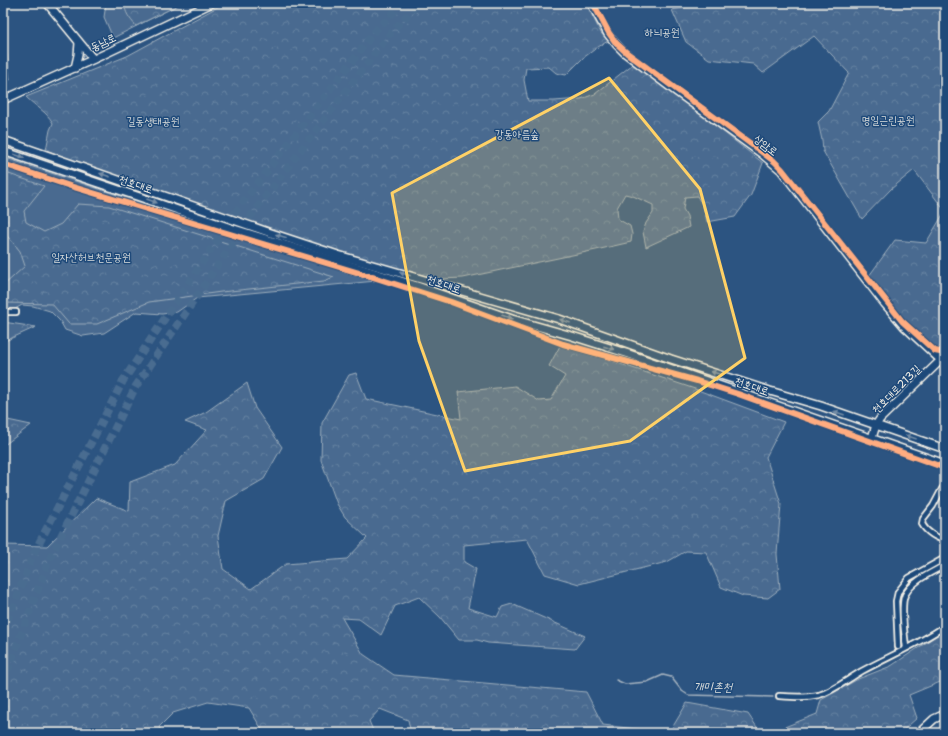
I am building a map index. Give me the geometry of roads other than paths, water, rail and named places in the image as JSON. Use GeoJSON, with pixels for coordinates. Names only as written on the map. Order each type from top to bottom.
{"type":"FeatureCollection","features":[{"type":"Feature","properties":{"kind":"main road"},"geometry":{"type":"LineString","coordinates":[[47,3],[93,59]]}},
{"type":"Feature","properties":{"kind":"main road","name":"동남로"},"geometry":{"type":"LineString","coordinates":[[3,100],[75,68],[212,3]]}},
{"type":"Feature","properties":{"kind":"main road","name":"상암로"},"geometry":{"type":"LineString","coordinates":[[592,3],[608,34],[625,53],[762,154],[781,170],[884,304],[904,326],[944,360]]}},
{"type":"Feature","properties":{"kind":"main road"},"geometry":{"type":"LineString","coordinates":[[75,68],[79,43]]}},
{"type":"Feature","properties":{"kind":"main road","name":"천호대로"},"geometry":{"type":"LineString","coordinates":[[3,140],[268,232],[559,319],[671,358],[770,391],[821,406],[945,449]]}},
{"type":"Feature","properties":{"kind":"main road","name":"천호대로"},"geometry":{"type":"LineString","coordinates":[[3,151],[232,228],[417,286],[512,319],[629,354],[945,464]]}},
{"type":"Feature","properties":{"kind":"main road","name":"천호대로213길"},"geometry":{"type":"LineString","coordinates":[[872,438],[876,425],[880,419],[944,360]]}},
{"type":"Feature","properties":{"kind":"main road"},"geometry":{"type":"LineString","coordinates":[[919,733],[934,719],[945,714]]}},
{"type":"Feature","properties":{"kind":"street"},"geometry":{"type":"LineString","coordinates":[[3,312],[16,312]]}},
{"type":"Feature","properties":{"kind":"street"},"geometry":{"type":"LineString","coordinates":[[942,489],[933,506],[923,519],[922,524],[925,529],[936,537],[945,541]]}},
{"type":"Feature","properties":{"kind":"street"},"geometry":{"type":"LineString","coordinates":[[898,647],[896,601],[898,592],[909,578],[945,558]]}},
{"type":"Feature","properties":{"kind":"street"},"geometry":{"type":"LineString","coordinates":[[906,648],[903,606],[905,596],[918,581],[945,565]]}},
{"type":"Feature","properties":{"kind":"street"},"geometry":{"type":"LineString","coordinates":[[779,696],[810,697],[821,694],[861,671],[937,632],[945,626]]}},
{"type":"Feature","properties":{"kind":"waterway","name":"개미촌천"},"geometry":{"type":"LineString","coordinates":[[899,630],[898,612],[900,595],[903,589],[913,579],[945,561]]}},
{"type":"Feature","properties":{"kind":"waterway","name":"개미촌천"},"geometry":{"type":"LineString","coordinates":[[616,680],[625,684],[647,682],[663,675],[671,677],[682,691],[688,695],[773,697]]}},
{"type":"Feature","properties":{"kind":"tunnel"},"geometry":{"type":"LineString","coordinates":[[3,633],[33,555],[123,381],[240,206],[376,30],[403,3]]}},
{"type":"Feature","properties":{"kind":"tunnel"},"geometry":{"type":"LineString","coordinates":[[3,683],[49,560],[136,386],[253,213],[392,31],[419,3]]}},
{"type":"Feature","properties":{"kind":"park label","name":"하늬공원"},"geometry":{"type":"Point","coordinates":[662,32]}},
{"type":"Feature","properties":{"kind":"park label","name":"명일근린공원"},"geometry":{"type":"Point","coordinates":[888,120]}},
{"type":"Feature","properties":{"kind":"park label","name":"길동생태공원"},"geometry":{"type":"Point","coordinates":[153,121]}},
{"type":"Feature","properties":{"kind":"park label","name":"강동아름숲"},"geometry":{"type":"Point","coordinates":[517,134]}},
{"type":"Feature","properties":{"kind":"park label","name":"일자산허브천문공원"},"geometry":{"type":"Point","coordinates":[91,257]}}]}
